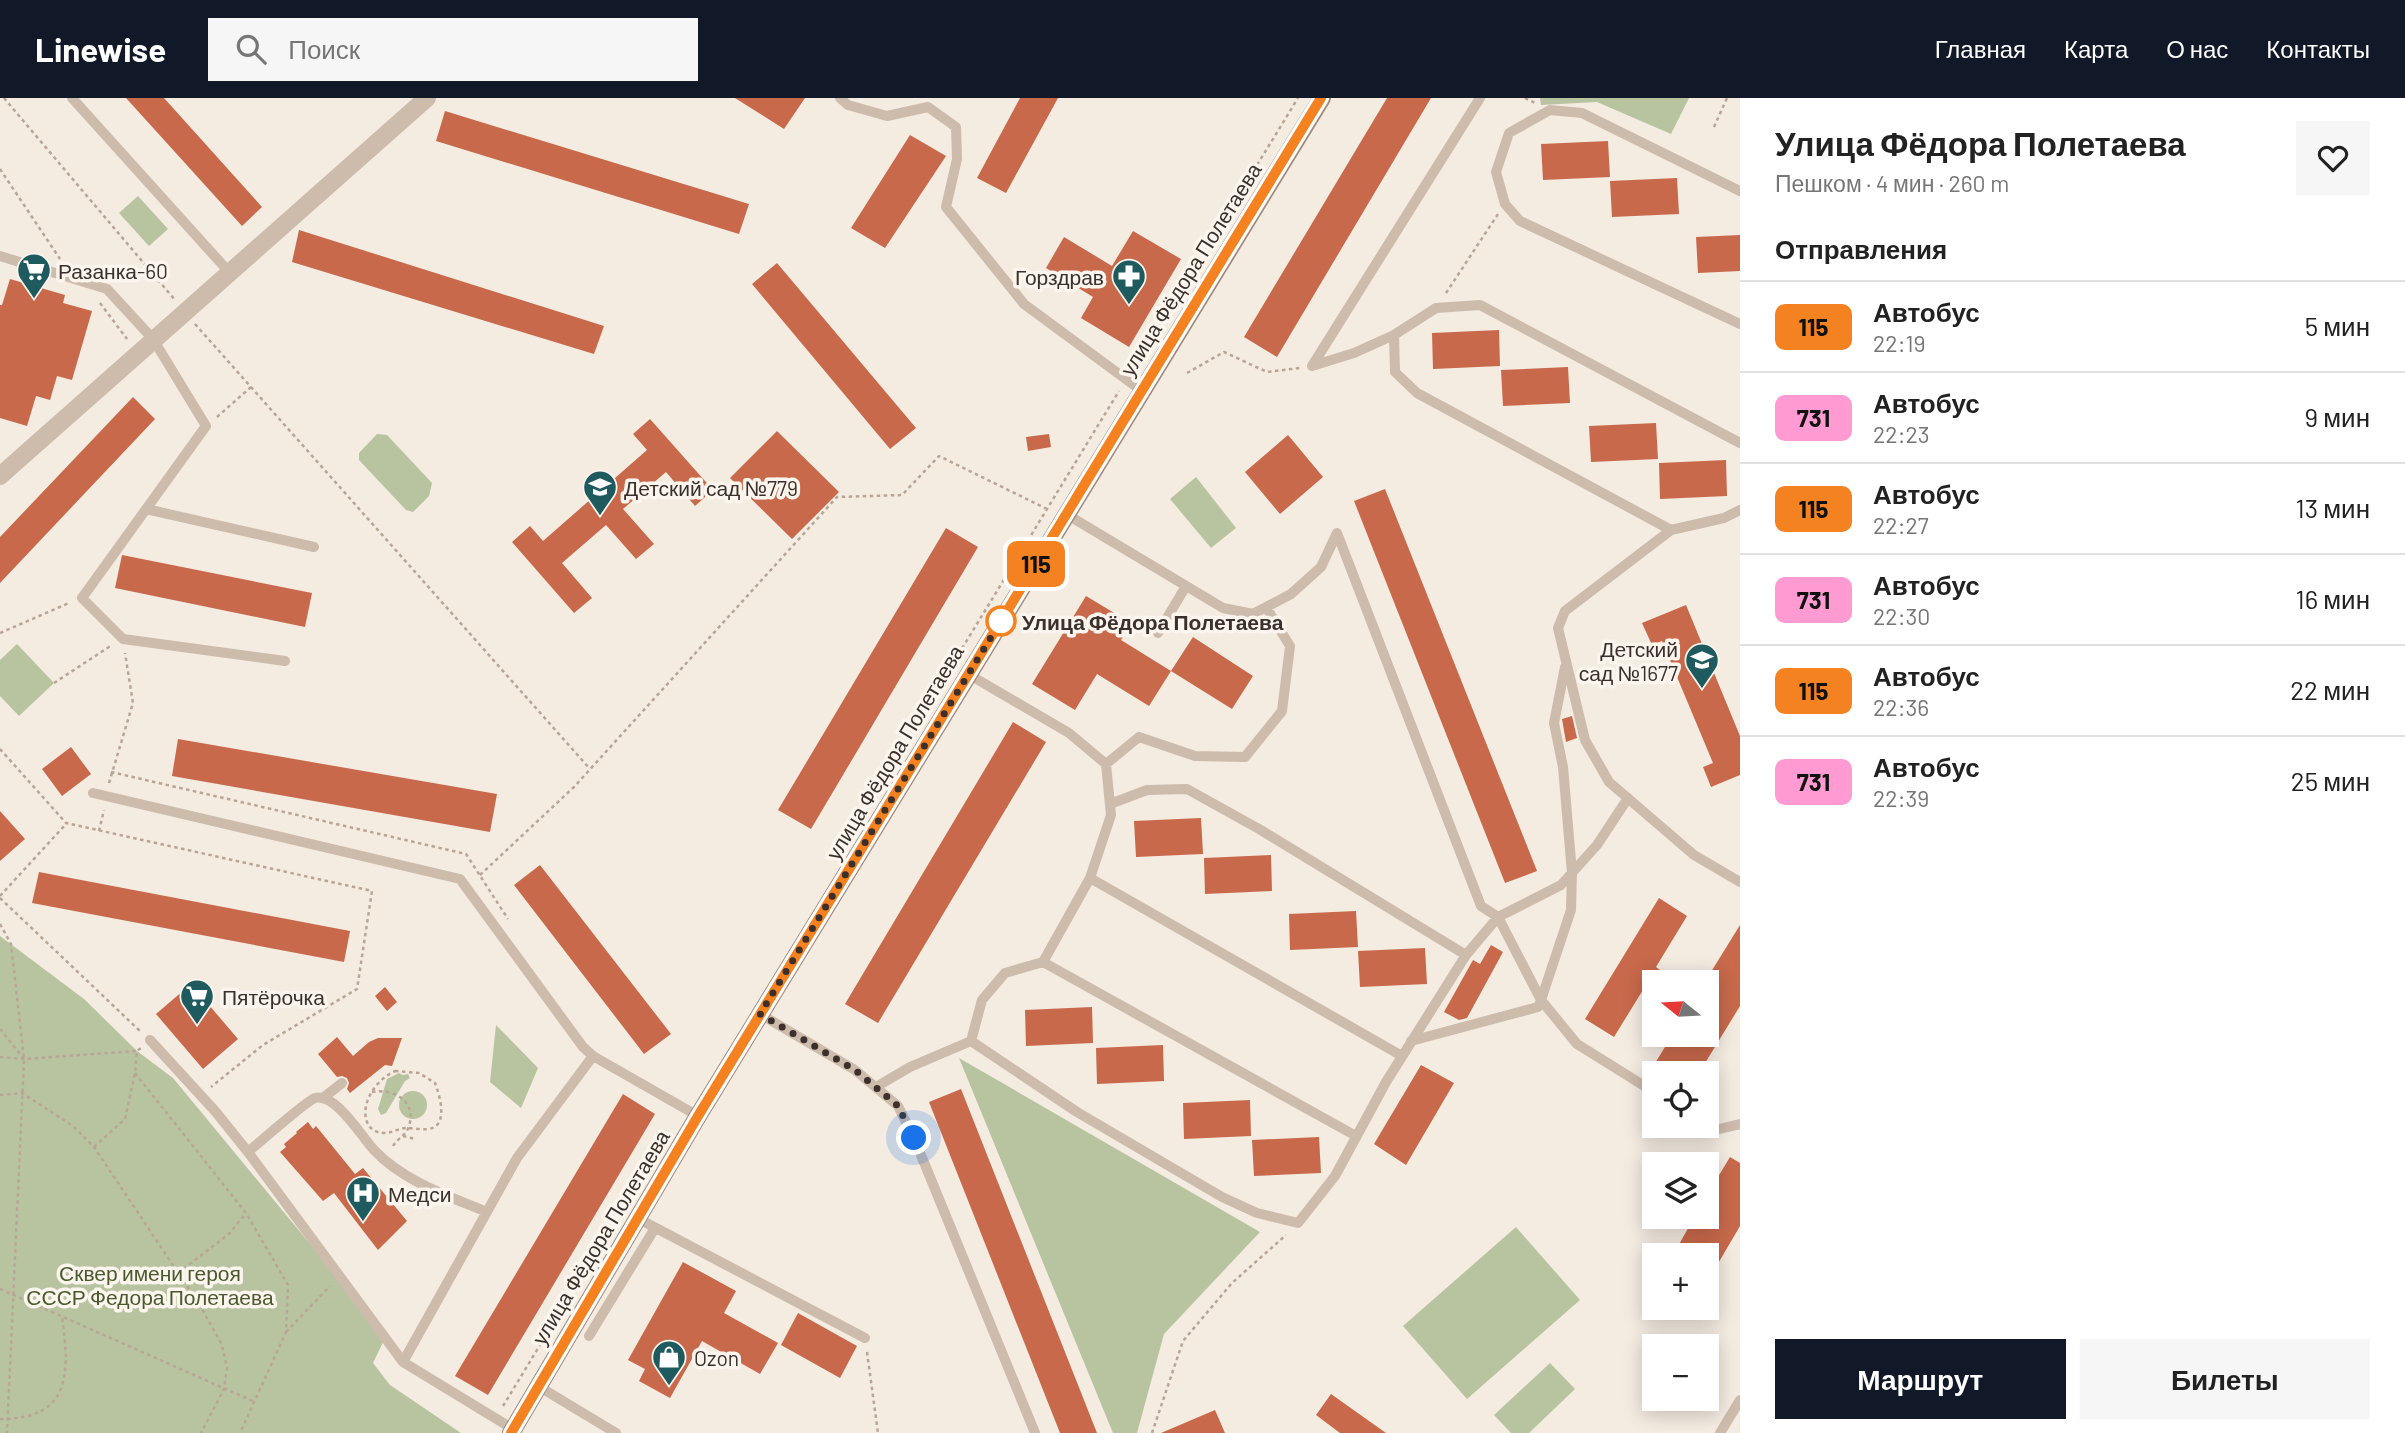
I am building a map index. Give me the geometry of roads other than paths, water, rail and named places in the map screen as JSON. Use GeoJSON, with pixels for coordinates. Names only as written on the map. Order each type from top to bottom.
{"type":"FeatureCollection","features":[{"type":"Feature","properties":{"kind":"main road","name":"улица Фёдора Полетаева"},"geometry":{"type":"LineString","coordinates":[[512,1431],[698,1116],[1322,98]]}},
{"type":"Feature","properties":{"kind":"street"},"geometry":{"type":"LineString","coordinates":[[0,476],[427,98]]}},
{"type":"Feature","properties":{"kind":"lane"},"geometry":{"type":"LineString","coordinates":[[72,98],[229,272]]}},
{"type":"Feature","properties":{"kind":"lane"},"geometry":{"type":"LineString","coordinates":[[839,98],[848,105],[887,116],[928,107],[956,127],[957,159],[947,207],[1024,304],[1142,391]]}},
{"type":"Feature","properties":{"kind":"lane"},"geometry":{"type":"LineString","coordinates":[[1480,98],[1312,366],[1354,353],[1394,335],[1436,307],[1480,305],[1740,443]]}},
{"type":"Feature","properties":{"kind":"lane"},"geometry":{"type":"LineString","coordinates":[[1740,191],[1582,113],[1550,110],[1509,133],[1496,172],[1506,204],[1520,221],[1740,324]]}},
{"type":"Feature","properties":{"kind":"lane"},"geometry":{"type":"LineString","coordinates":[[0,256],[107,289],[153,338],[206,426],[82,598],[123,639],[285,661]]}},
{"type":"Feature","properties":{"kind":"lane"},"geometry":{"type":"LineString","coordinates":[[1394,335],[1395,372],[1417,393],[1671,530]]}},
{"type":"Feature","properties":{"kind":"lane"},"geometry":{"type":"LineString","coordinates":[[146,509],[314,547]]}},
{"type":"Feature","properties":{"kind":"lane"},"geometry":{"type":"LineString","coordinates":[[1740,510],[1724,518],[1671,530],[1566,611],[1558,628],[1585,740],[1609,782],[1694,855],[1740,882]]}},
{"type":"Feature","properties":{"kind":"lane"},"geometry":{"type":"LineString","coordinates":[[1066,514],[1223,608],[1253,614],[1291,594],[1321,567],[1337,533],[1481,906],[1498,917],[1541,1000],[1577,1044],[1642,1085]]}},
{"type":"Feature","properties":{"kind":"lane"},"geometry":{"type":"LineString","coordinates":[[1158,633],[1186,586]]}},
{"type":"Feature","properties":{"kind":"lane"},"geometry":{"type":"LineString","coordinates":[[1106,764],[1139,737],[1195,756],[1245,757],[1282,711],[1290,646],[1266,607]]}},
{"type":"Feature","properties":{"kind":"lane"},"geometry":{"type":"LineString","coordinates":[[1411,1041],[1538,1007],[1541,1000],[1571,910],[1572,873],[1563,767],[1554,723],[1566,661]]}},
{"type":"Feature","properties":{"kind":"lane"},"geometry":{"type":"LineString","coordinates":[[968,674],[1069,733],[1106,764],[1111,815],[1090,878],[1043,962],[1005,973],[982,1000],[971,1041]]}},
{"type":"Feature","properties":{"kind":"lane"},"geometry":{"type":"LineString","coordinates":[[1110,804],[1147,790],[1188,789],[1271,836],[1466,955]]}},
{"type":"Feature","properties":{"kind":"lane"},"geometry":{"type":"LineString","coordinates":[[93,793],[460,879],[583,1047],[593,1056],[698,1116]]}},
{"type":"Feature","properties":{"kind":"lane"},"geometry":{"type":"LineString","coordinates":[[971,1041],[1077,1112],[1222,1197],[1257,1213],[1298,1223],[1335,1176],[1402,1056],[1466,955],[1498,917],[1561,885],[1597,845],[1628,798]]}},
{"type":"Feature","properties":{"kind":"lane"},"geometry":{"type":"LineString","coordinates":[[1090,878],[1402,1056]]}},
{"type":"Feature","properties":{"kind":"lane"},"geometry":{"type":"LineString","coordinates":[[1043,962],[1356,1136]]}},
{"type":"Feature","properties":{"kind":"lane"},"geometry":{"type":"LineString","coordinates":[[760,1014],[855,1070],[898,1106],[914,1138],[1035,1433]]}},
{"type":"Feature","properties":{"kind":"lane"},"geometry":{"type":"LineString","coordinates":[[150,1040],[247,1152],[404,1362],[512,1431]]}},
{"type":"Feature","properties":{"kind":"lane"},"geometry":{"type":"LineString","coordinates":[[876,1087],[911,1067],[971,1041]]}},
{"type":"Feature","properties":{"kind":"lane"},"geometry":{"type":"LineString","coordinates":[[404,1362],[517,1158],[593,1056]]}},
{"type":"Feature","properties":{"kind":"lane"},"geometry":{"type":"LineString","coordinates":[[247,1152],[312,1099],[323,1098],[342,1083]]}},
{"type":"Feature","properties":{"kind":"lane"},"geometry":{"type":"LineString","coordinates":[[323,1098],[336,1105],[373,1149],[389,1163],[436,1191],[487,1212]]}},
{"type":"Feature","properties":{"kind":"lane"},"geometry":{"type":"LineString","coordinates":[[1719,1129],[1740,1124]]}},
{"type":"Feature","properties":{"kind":"lane"},"geometry":{"type":"LineString","coordinates":[[637,1218],[865,1338]]}},
{"type":"Feature","properties":{"kind":"lane"},"geometry":{"type":"LineString","coordinates":[[589,1336],[655,1228]]}},
{"type":"Feature","properties":{"kind":"lane"},"geometry":{"type":"LineString","coordinates":[[538,1386],[616,1433]]}},
{"type":"Feature","properties":{"kind":"lane"},"geometry":{"type":"LineString","coordinates":[[1720,1433],[1740,1400]]}},
{"type":"Feature","properties":{"kind":"place","name":"Разанка-60"},"geometry":{"type":"Point","coordinates":[34,300]}},
{"type":"Feature","properties":{"kind":"place","name":"Горздрав"},"geometry":{"type":"Point","coordinates":[1129,306]}},
{"type":"Feature","properties":{"kind":"place","name":"Детский сад №779"},"geometry":{"type":"Point","coordinates":[600,517]}},
{"type":"Feature","properties":{"kind":"place","name":"Улица Фёдора Полетаева"},"geometry":{"type":"Point","coordinates":[1001,621]}},
{"type":"Feature","properties":{"kind":"place","name":"Детский сад №1677"},"geometry":{"type":"Point","coordinates":[1702,690]}},
{"type":"Feature","properties":{"kind":"place","name":"Пятёрочка"},"geometry":{"type":"Point","coordinates":[197,1026]}},
{"type":"Feature","properties":{"kind":"place","name":"Медси"},"geometry":{"type":"Point","coordinates":[363,1223]}},
{"type":"Feature","properties":{"kind":"place","name":"Ozon"},"geometry":{"type":"Point","coordinates":[669,1387]}},
{"type":"Feature","properties":{"kind":"park label","name":"Сквер имени героя СССР Федора Полетаева"},"geometry":{"type":"Point","coordinates":[150,1284]}}]}
